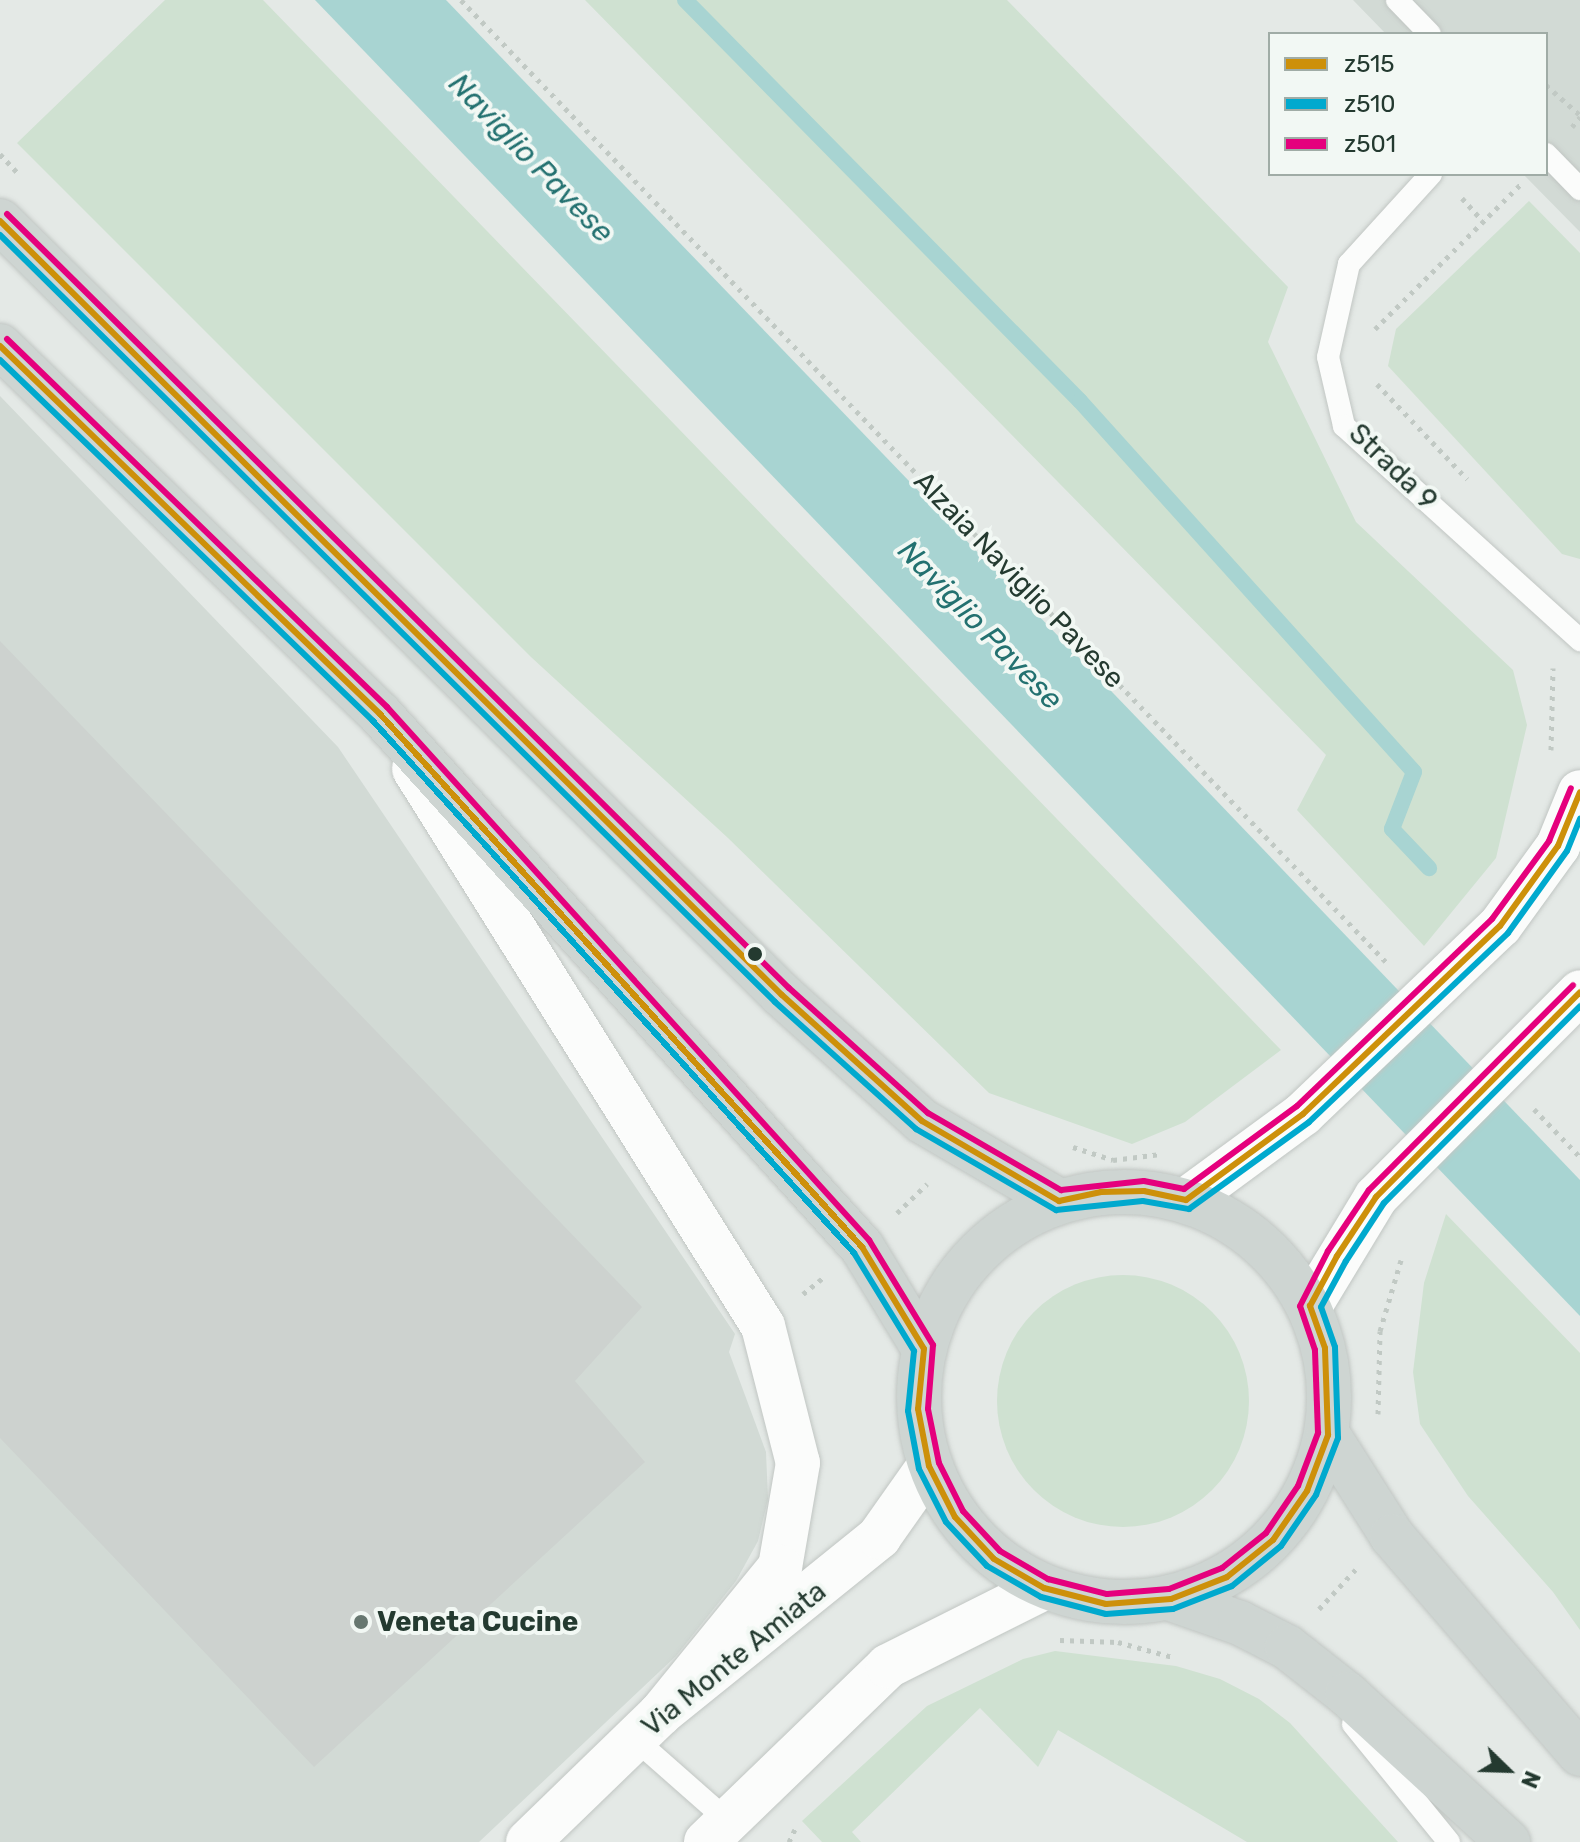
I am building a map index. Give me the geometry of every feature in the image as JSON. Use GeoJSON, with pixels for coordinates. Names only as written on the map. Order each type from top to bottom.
{"type":"FeatureCollection","features":[{"type":"Feature","properties":{"kind":"main road"},"geometry":{"type":"LineString","coordinates":[[0,221],[307,530],[782,995],[922,1121],[1059,1201]]}},
{"type":"Feature","properties":{"kind":"main road"},"geometry":{"type":"LineString","coordinates":[[0,346],[380,714],[862,1247],[924,1349]]}},
{"type":"Feature","properties":{"kind":"main road"},"geometry":{"type":"LineString","coordinates":[[380,714],[763,1326],[798,1463],[780,1567],[648,1726]]}},
{"type":"Feature","properties":{"kind":"main road"},"geometry":{"type":"LineString","coordinates":[[1186,1200],[1303,1114],[1500,926],[1558,846],[1580,792]]}},
{"type":"Feature","properties":{"kind":"main road"},"geometry":{"type":"LineString","coordinates":[[1310,1306],[1376,1197],[1493,1075],[1580,992]]}},
{"type":"Feature","properties":{"kind":"main road"},"geometry":{"type":"LineString","coordinates":[[1144,1191],[1186,1200],[1236,1224],[1279,1260],[1310,1306],[1325,1348],[1330,1391],[1328,1435],[1307,1491],[1273,1540],[1227,1577],[1171,1599],[1106,1604],[1044,1588],[984,1548],[955,1517],[929,1466],[918,1409],[924,1349],[942,1301],[972,1258],[1012,1224],[1059,1201],[1101,1192],[1144,1191]]}},
{"type":"Feature","properties":{"kind":"main road"},"geometry":{"type":"LineString","coordinates":[[1328,1435],[1392,1536],[1580,1754]]}},
{"type":"Feature","properties":{"kind":"main road","name":"Via Monte Amiata"},"geometry":{"type":"LineString","coordinates":[[528,1842],[648,1726],[879,1537],[929,1466]]}},
{"type":"Feature","properties":{"kind":"main road"},"geometry":{"type":"LineString","coordinates":[[717,1832],[888,1666],[1044,1588]]}},
{"type":"Feature","properties":{"kind":"main road"},"geometry":{"type":"LineString","coordinates":[[1171,1599],[1240,1623],[1287,1647],[1347,1694],[1508,1842]]}},
{"type":"Feature","properties":{"kind":"lane"},"geometry":{"type":"LineString","coordinates":[[1397,0],[1428,32]]}},
{"type":"Feature","properties":{"kind":"lane"},"geometry":{"type":"LineString","coordinates":[[1548,156],[1580,189]]}},
{"type":"Feature","properties":{"kind":"lane","name":"Strada 9"},"geometry":{"type":"LineString","coordinates":[[1429,176],[1349,264],[1328,357],[1344,426],[1574,634]]}},
{"type":"Feature","properties":{"kind":"lane"},"geometry":{"type":"LineString","coordinates":[[1287,1647],[1449,1842]]}},
{"type":"Feature","properties":{"kind":"lane"},"geometry":{"type":"LineString","coordinates":[[648,1726],[717,1832]]}},
{"type":"Feature","properties":{"kind":"path","name":"Alzaia Naviglio Pavese"},"geometry":{"type":"LineString","coordinates":[[461,0],[1422,1003]]}},
{"type":"Feature","properties":{"kind":"path"},"geometry":{"type":"LineString","coordinates":[[1548,87],[1580,115]]}},
{"type":"Feature","properties":{"kind":"path"},"geometry":{"type":"LineString","coordinates":[[1370,335],[1529,176]]}},
{"type":"Feature","properties":{"kind":"path"},"geometry":{"type":"LineString","coordinates":[[1365,372],[1473,485]]}},
{"type":"Feature","properties":{"kind":"path"},"geometry":{"type":"LineString","coordinates":[[1551,759],[1553,664],[1574,634]]}},
{"type":"Feature","properties":{"kind":"path"},"geometry":{"type":"LineString","coordinates":[[1493,1075],[1580,1157]]}},
{"type":"Feature","properties":{"kind":"path"},"geometry":{"type":"LineString","coordinates":[[1070,1146],[1113,1160],[1168,1154]]}},
{"type":"Feature","properties":{"kind":"shaded area"},"geometry":{"type":"Polygon","coordinates":[[[1353,0],[1580,0],[1580,232],[1525,176],[1548,176],[1548,32],[1384,32],[1353,0]]]}},
{"type":"Feature","properties":{"kind":"shaded area"},"geometry":{"type":"Polygon","coordinates":[[[0,396],[338,747],[735,1334],[729,1352],[766,1452],[768,1499],[758,1541],[736,1581],[676,1656],[479,1842],[0,1842],[0,396]]]}},
{"type":"Feature","properties":{"kind":"green space"},"geometry":{"type":"Polygon","coordinates":[[[165,0],[263,0],[1281,1050],[1185,1122],[1132,1144],[989,1093],[728,838],[531,657],[17,143],[165,0]]]}},
{"type":"Feature","properties":{"kind":"green space"},"geometry":{"type":"Polygon","coordinates":[[[585,0],[1007,0],[1288,287],[1268,342],[1356,522],[1513,670],[1527,725],[1496,858],[1424,946],[1297,810],[1326,755],[585,0]]]}},
{"type":"Feature","properties":{"kind":"green space"},"geometry":{"type":"Polygon","coordinates":[[[1529,201],[1580,253],[1580,559],[1562,554],[1388,366],[1396,329],[1529,201]]]}},
{"type":"Feature","properties":{"kind":"green space"},"geometry":{"type":"Polygon","coordinates":[[[1446,1214],[1580,1353],[1580,1630],[1553,1592],[1468,1496],[1420,1424],[1413,1372],[1424,1283],[1446,1214]]]}},
{"type":"Feature","properties":{"kind":"green space"},"geometry":{"type":"Polygon","coordinates":[[[1123,1275],[1171,1285],[1212,1312],[1239,1353],[1249,1401],[1239,1449],[1212,1490],[1171,1517],[1123,1527],[1075,1517],[1034,1490],[1007,1449],[997,1401],[1007,1353],[1034,1312],[1075,1285],[1123,1275]]]}},
{"type":"Feature","properties":{"kind":"green space"},"geometry":{"type":"Polygon","coordinates":[[[1055,1651],[1176,1666],[1220,1679],[1259,1699],[1290,1723],[1398,1842],[1247,1842],[1058,1730],[1038,1767],[980,1708],[852,1832],[861,1842],[822,1842],[802,1821],[927,1706],[1023,1659],[1055,1651]]]}},
{"type":"Feature","properties":{"kind":"water","name":"Naviglio Pavese"},"geometry":{"type":"Polygon","coordinates":[[[315,0],[446,0],[1192,775],[1580,1180],[1580,1316],[315,0]]]}},
{"type":"Feature","properties":{"kind":"building"},"geometry":{"type":"Polygon","coordinates":[[[0,641],[642,1307],[575,1381],[645,1462],[314,1767],[0,1438],[0,641]]]}},
{"type":"Feature","properties":{"kind":"waterway"},"geometry":{"type":"LineString","coordinates":[[685,0],[1080,401],[1414,772],[1392,829],[1429,868]]}},
{"type":"Feature","properties":{"kind":"transit line","name":"z501"},"geometry":{"type":"LineString","coordinates":[[7,214],[789,988],[928,1113],[1061,1190],[1144,1181],[1184,1189],[1297,1106],[1492,919],[1549,841],[1571,788]]}},
{"type":"Feature","properties":{"kind":"transit line","name":"z515"},"geometry":{"type":"LineString","coordinates":[[0,221],[782,995],[922,1121],[1059,1201],[1101,1192],[1144,1191],[1186,1200],[1303,1114],[1500,926],[1558,846],[1580,792]]}},
{"type":"Feature","properties":{"kind":"transit line","name":"z510"},"geometry":{"type":"LineString","coordinates":[[0,235],[775,1002],[916,1129],[1056,1210],[1143,1201],[1189,1209],[1309,1122],[1508,933],[1567,851],[1580,819]]}},
{"type":"Feature","properties":{"kind":"transit line","name":"z501"},"geometry":{"type":"LineString","coordinates":[[7,339],[387,707],[869,1240],[933,1345],[928,1409],[939,1463],[963,1511],[1000,1551],[1048,1579],[1107,1594],[1169,1589],[1222,1568],[1266,1533],[1298,1486],[1318,1433],[1315,1350],[1300,1306],[1328,1251],[1369,1190],[1573,985]]}},
{"type":"Feature","properties":{"kind":"transit line","name":"z515"},"geometry":{"type":"LineString","coordinates":[[0,346],[380,714],[862,1247],[924,1349],[918,1409],[929,1466],[955,1517],[994,1559],[1044,1588],[1106,1604],[1171,1599],[1227,1577],[1273,1540],[1307,1491],[1328,1435],[1325,1348],[1310,1306],[1337,1256],[1376,1197],[1580,992]]}},
{"type":"Feature","properties":{"kind":"transit line","name":"z510"},"geometry":{"type":"LineString","coordinates":[[0,360],[373,721],[854,1253],[914,1351],[908,1411],[919,1469],[946,1522],[987,1566],[1041,1597],[1106,1614],[1173,1609],[1232,1586],[1281,1546],[1316,1495],[1338,1438],[1335,1347],[1321,1307],[1346,1261],[1384,1203],[1580,1006]]}},
{"type":"Feature","properties":{"kind":"place","name":"Veneta Cucine"},"geometry":{"type":"Point","coordinates":[361,1622]}}]}
